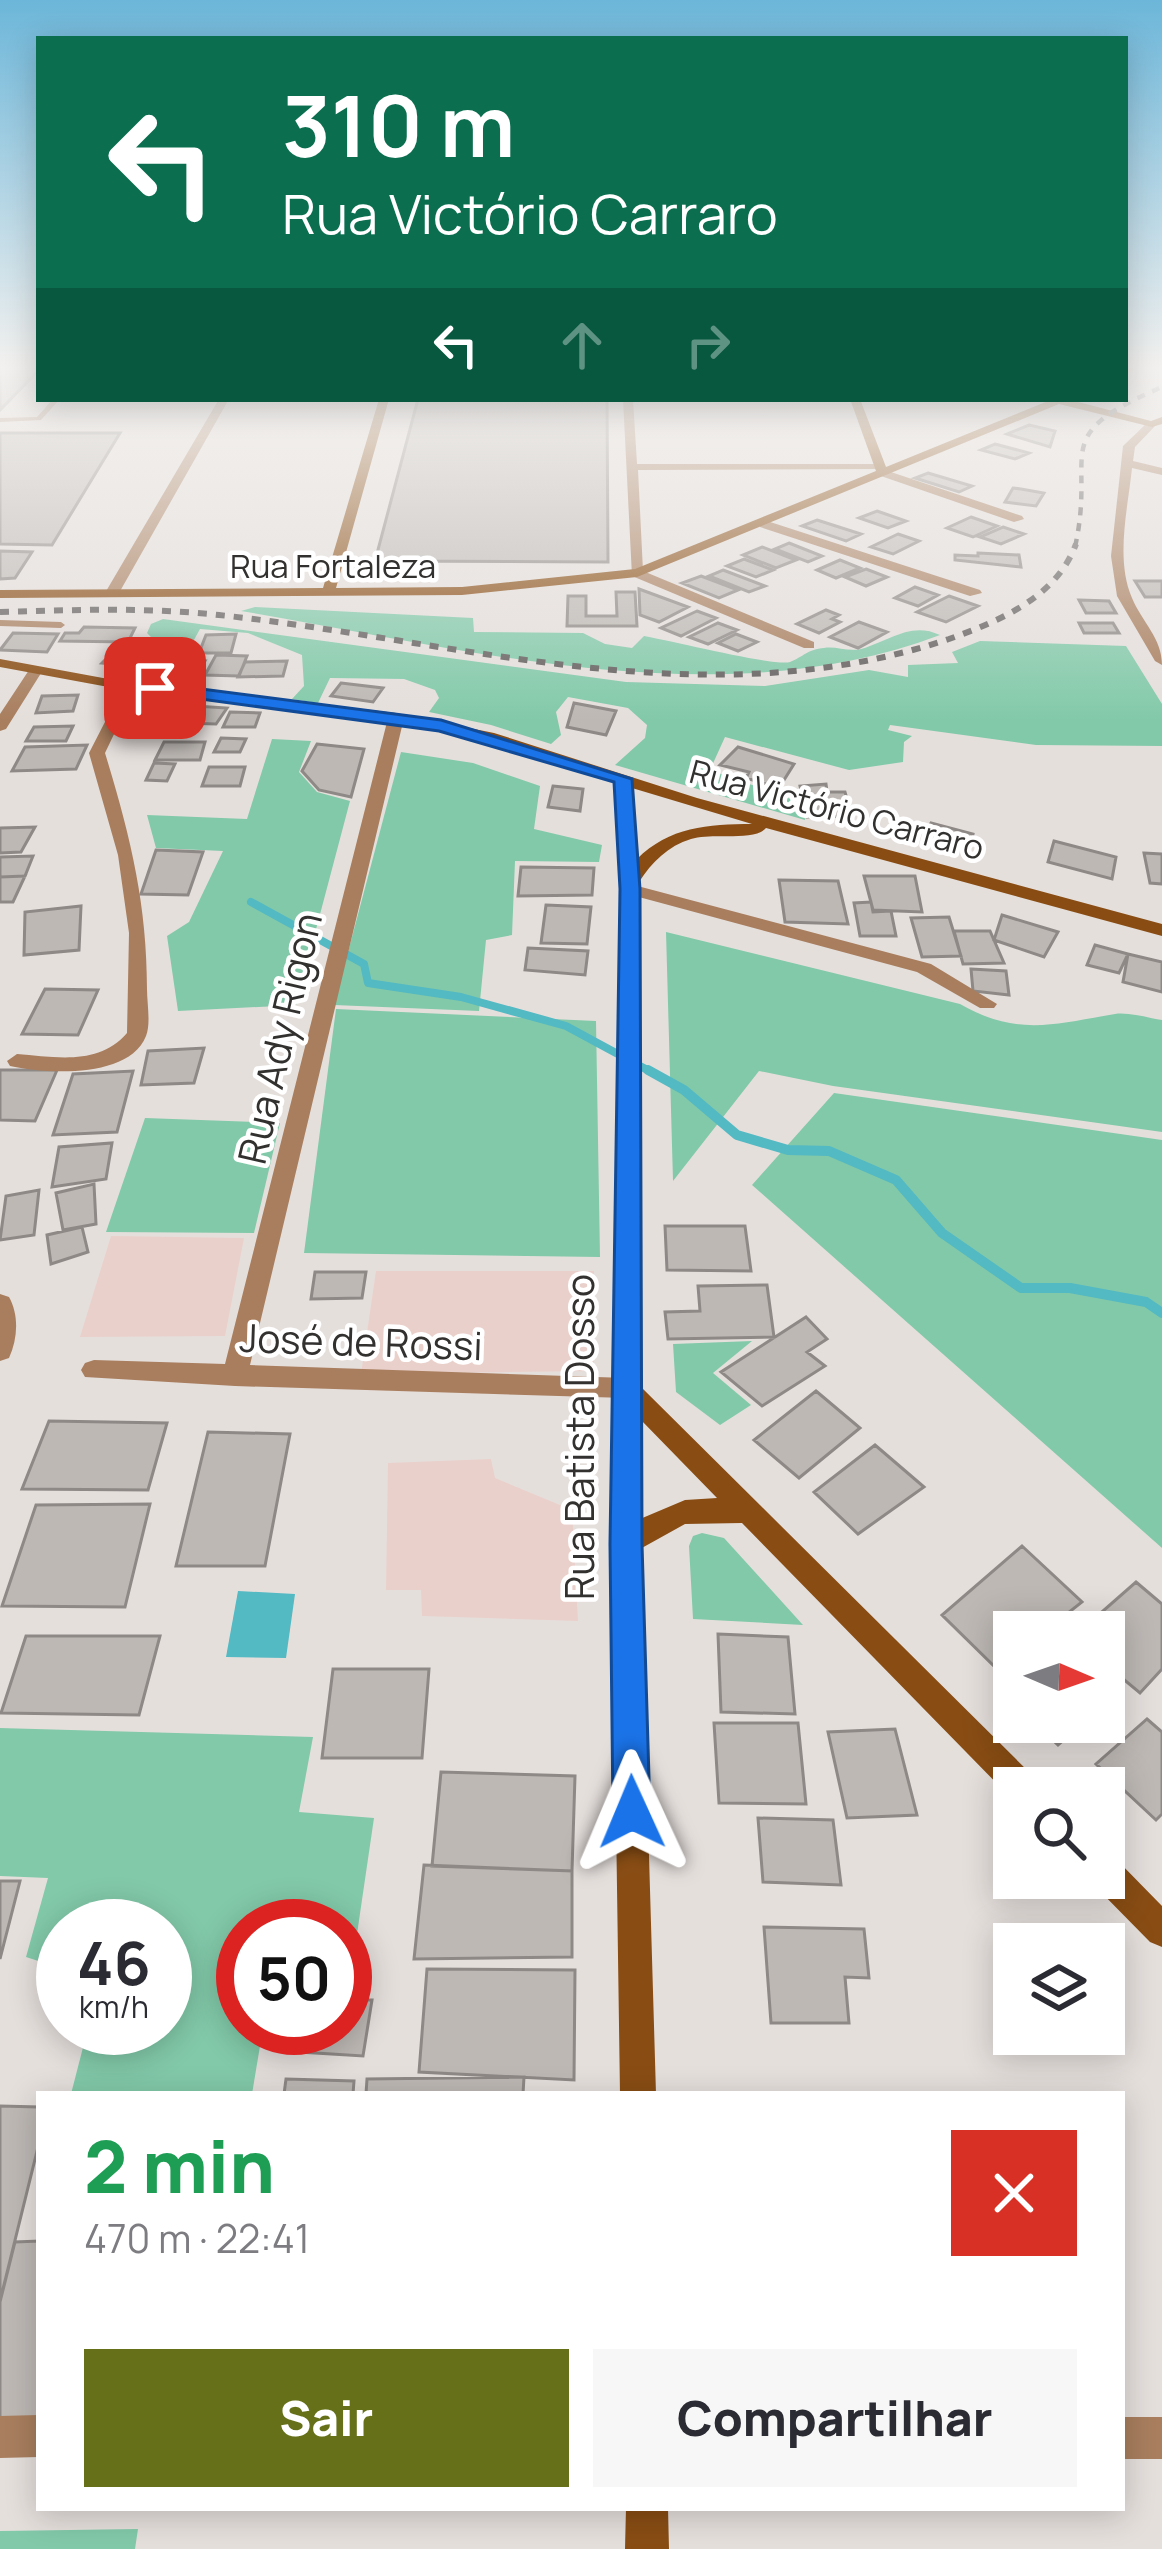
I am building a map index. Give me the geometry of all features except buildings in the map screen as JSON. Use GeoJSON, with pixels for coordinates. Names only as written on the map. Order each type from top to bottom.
{"type":"FeatureCollection","features":[{"type":"Feature","properties":{"kind":"main road"},"geometry":{"type":"LineString","coordinates":[[328,593],[359,484]]}},
{"type":"Feature","properties":{"kind":"main road","name":"Rua Fortaleza"},"geometry":{"type":"LineString","coordinates":[[0,594],[506,589],[638,574],[848,484]]}},
{"type":"Feature","properties":{"kind":"main road","name":"Rua Victório Carraro"},"geometry":{"type":"LineString","coordinates":[[0,662],[130,686],[396,718],[494,738],[796,830],[1162,930]]}},
{"type":"Feature","properties":{"kind":"main road","name":"Rua Batista Dosso"},"geometry":{"type":"LineString","coordinates":[[623,779],[630,885],[626,1544],[638,2091]]}},
{"type":"Feature","properties":{"kind":"main road"},"geometry":{"type":"LineString","coordinates":[[630,885],[658,844],[686,834],[796,830]]}},
{"type":"Feature","properties":{"kind":"main road"},"geometry":{"type":"LineString","coordinates":[[626,1388],[1002,1767]]}},
{"type":"Feature","properties":{"kind":"main road"},"geometry":{"type":"LineString","coordinates":[[626,1544],[658,1519],[682,1511],[709,1507],[753,1513]]}},
{"type":"Feature","properties":{"kind":"main road"},"geometry":{"type":"LineString","coordinates":[[1125,1892],[1162,1930]]}},
{"type":"Feature","properties":{"kind":"main road"},"geometry":{"type":"LineString","coordinates":[[647,2511],[647,2549]]}},
{"type":"Feature","properties":{"kind":"street"},"geometry":{"type":"LineString","coordinates":[[112,592],[175,484]]}},
{"type":"Feature","properties":{"kind":"street"},"geometry":{"type":"LineString","coordinates":[[632,484],[638,574],[809,645]]}},
{"type":"Feature","properties":{"kind":"street"},"geometry":{"type":"LineString","coordinates":[[921,484],[1018,519]]}},
{"type":"Feature","properties":{"kind":"street"},"geometry":{"type":"LineString","coordinates":[[1123,484],[1117,556],[1124,596],[1162,661]]}},
{"type":"Feature","properties":{"kind":"street"},"geometry":{"type":"LineString","coordinates":[[764,524],[975,593]]}},
{"type":"Feature","properties":{"kind":"street"},"geometry":{"type":"LineString","coordinates":[[0,726],[36,670]]}},
{"type":"Feature","properties":{"kind":"street"},"geometry":{"type":"LineString","coordinates":[[16,1061],[106,1060],[128,1048],[136,1034],[137,933],[127,855],[98,753],[130,686]]}},
{"type":"Feature","properties":{"kind":"street","name":"Rua Ady Rigon"},"geometry":{"type":"LineString","coordinates":[[235,1376],[396,718]]}},
{"type":"Feature","properties":{"kind":"street"},"geometry":{"type":"LineString","coordinates":[[630,885],[924,968],[987,1004]]}},
{"type":"Feature","properties":{"kind":"street"},"geometry":{"type":"LineString","coordinates":[[0,1303],[5,1312],[0,1352]]}},
{"type":"Feature","properties":{"kind":"street","name":"José de Rossi"},"geometry":{"type":"LineString","coordinates":[[94,1370],[626,1388]]}},
{"type":"Feature","properties":{"kind":"street"},"geometry":{"type":"LineString","coordinates":[[0,2437],[36,2436]]}},
{"type":"Feature","properties":{"kind":"street"},"geometry":{"type":"LineString","coordinates":[[1125,2438],[1162,2438]]}},
{"type":"Feature","properties":{"kind":"lane"},"geometry":{"type":"LineString","coordinates":[[0,623],[61,625]]}},
{"type":"Feature","properties":{"kind":"shaded area"},"geometry":{"type":"Polygon","coordinates":[[[111,1236],[244,1238],[225,1336],[80,1337],[111,1236]]]}},
{"type":"Feature","properties":{"kind":"shaded area"},"geometry":{"type":"Polygon","coordinates":[[[376,1271],[594,1271],[594,1371],[361,1374],[376,1271]]]}},
{"type":"Feature","properties":{"kind":"shaded area"},"geometry":{"type":"Polygon","coordinates":[[[491,1459],[495,1478],[572,1510],[578,1621],[422,1616],[421,1590],[386,1590],[388,1463],[491,1459]]]}},
{"type":"Feature","properties":{"kind":"green space"},"geometry":{"type":"Polygon","coordinates":[[[255,607],[473,618],[474,632],[583,633],[605,644],[632,648],[644,636],[781,662],[818,649],[861,649],[910,631],[940,635],[856,660],[769,672],[681,674],[502,657],[241,611],[255,607]]]}},
{"type":"Feature","properties":{"kind":"green space"},"geometry":{"type":"Polygon","coordinates":[[[163,619],[626,682],[765,686],[869,670],[908,677],[908,665],[958,663],[952,652],[980,641],[1126,646],[1162,704],[1162,746],[1036,745],[890,725],[888,730],[912,736],[904,742],[903,762],[849,770],[725,737],[710,770],[802,803],[805,820],[615,765],[645,738],[647,725],[628,708],[568,697],[556,712],[561,735],[551,744],[429,712],[439,698],[435,690],[404,679],[330,678],[318,703],[292,699],[304,686],[302,655],[248,633],[200,629],[184,658],[156,653],[156,642],[147,633],[151,624],[163,619]]]}},
{"type":"Feature","properties":{"kind":"green space"},"geometry":{"type":"Polygon","coordinates":[[[272,739],[311,741],[299,772],[317,792],[350,801],[296,1005],[178,1011],[167,936],[189,922],[223,851],[156,848],[147,815],[247,819],[272,739]]]}},
{"type":"Feature","properties":{"kind":"green space"},"geometry":{"type":"Polygon","coordinates":[[[401,752],[473,763],[540,786],[534,829],[602,845],[599,862],[515,861],[512,935],[486,940],[479,1011],[334,1005],[401,752]]]}},
{"type":"Feature","properties":{"kind":"green space"},"geometry":{"type":"Polygon","coordinates":[[[666,932],[960,1004],[1000,1021],[1055,1024],[1120,1014],[1162,1020],[1162,1132],[833,1086],[759,1071],[673,1181],[666,932]]]}},
{"type":"Feature","properties":{"kind":"green space"},"geometry":{"type":"Polygon","coordinates":[[[336,1009],[596,1021],[600,1257],[304,1253],[336,1009]]]}},
{"type":"Feature","properties":{"kind":"green space"},"geometry":{"type":"Polygon","coordinates":[[[834,1093],[1162,1140],[1162,1548],[752,1185],[834,1093]]]}},
{"type":"Feature","properties":{"kind":"green space"},"geometry":{"type":"Polygon","coordinates":[[[145,1118],[280,1123],[254,1233],[106,1232],[145,1118]]]}},
{"type":"Feature","properties":{"kind":"green space"},"geometry":{"type":"Polygon","coordinates":[[[752,1341],[713,1373],[751,1405],[720,1425],[676,1392],[673,1344],[752,1341]]]}},
{"type":"Feature","properties":{"kind":"green space"},"geometry":{"type":"Polygon","coordinates":[[[693,1536],[724,1538],[803,1625],[693,1619],[689,1546],[693,1536]]]}},
{"type":"Feature","properties":{"kind":"green space"},"geometry":{"type":"Polygon","coordinates":[[[0,1728],[313,1737],[299,1812],[374,1818],[362,1899],[216,1899],[216,2055],[258,2055],[252,2091],[72,2091],[81,2055],[192,2055],[192,1899],[42,1899],[48,1878],[0,1876],[0,1728]]]}},
{"type":"Feature","properties":{"kind":"green space"},"geometry":{"type":"Polygon","coordinates":[[[36,1921],[36,1960],[26,1957],[36,1921]]]}},
{"type":"Feature","properties":{"kind":"green space"},"geometry":{"type":"Polygon","coordinates":[[[138,2529],[135,2549],[0,2549],[0,2531],[138,2529]]]}},
{"type":"Feature","properties":{"kind":"water"},"geometry":{"type":"Polygon","coordinates":[[[238,1591],[295,1594],[286,1658],[226,1657],[238,1591]]]}},
{"type":"Feature","properties":{"kind":"waterway"},"geometry":{"type":"LineString","coordinates":[[251,902],[364,964],[368,983],[461,997],[566,1026],[653,1073]]}},
{"type":"Feature","properties":{"kind":"waterway"},"geometry":{"type":"LineString","coordinates":[[648,1070],[684,1090],[737,1135],[788,1150],[829,1151],[896,1180],[942,1233],[1021,1288],[1070,1288],[1146,1302],[1162,1313]]}},
{"type":"Feature","properties":{"kind":"railway"},"geometry":{"type":"LineString","coordinates":[[1075,546],[1081,484]]}},
{"type":"Feature","properties":{"kind":"railway"},"geometry":{"type":"LineString","coordinates":[[0,612],[192,612],[585,667],[676,674],[767,673],[858,662],[949,639],[987,624],[1040,593],[1067,563],[1075,546]]}},
{"type":"Feature","properties":{"kind":"route"},"geometry":{"type":"LineString","coordinates":[[155,688],[441,726],[623,779],[630,889],[626,1544],[632,1812]]}}]}
